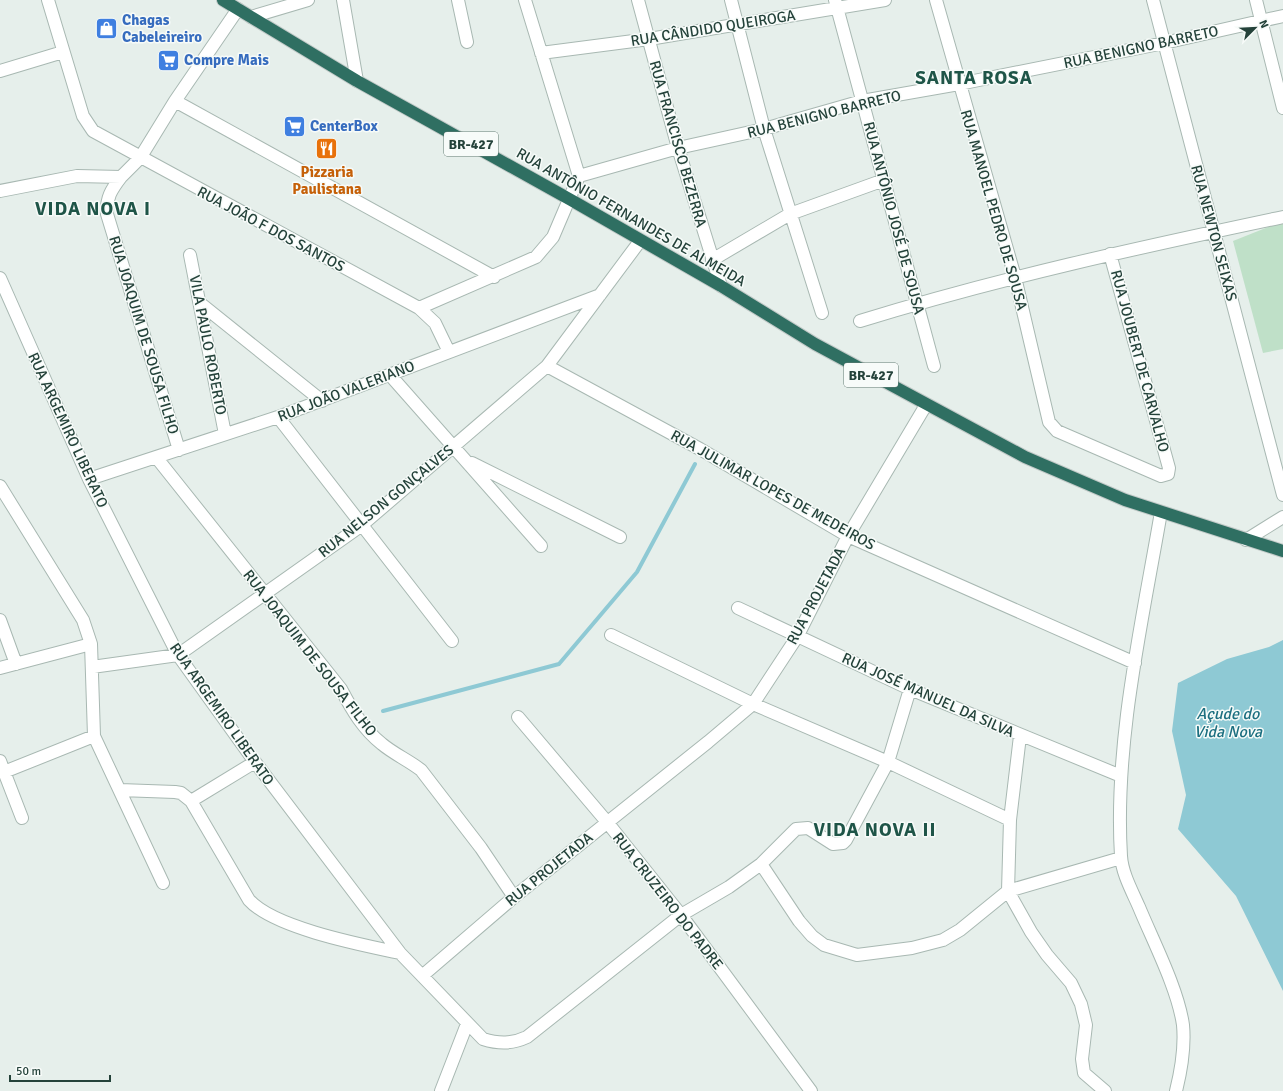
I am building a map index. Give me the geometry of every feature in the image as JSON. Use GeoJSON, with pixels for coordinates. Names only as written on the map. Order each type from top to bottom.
{"type":"FeatureCollection","features":[{"type":"Feature","properties":{"kind":"highway","name":"RUA ANTÔNIO FERNANDES DE ALMEIDA"},"geometry":{"type":"LineString","coordinates":[[223,0],[357,81],[571,200],[640,241],[721,286],[815,344],[926,405],[1025,457],[1125,500],[1161,512]]}},
{"type":"Feature","properties":{"kind":"highway","name":"BR-427"},"geometry":{"type":"LineString","coordinates":[[1161,512],[1283,552]]}},
{"type":"Feature","properties":{"kind":"street"},"geometry":{"type":"LineString","coordinates":[[0,71],[63,52],[48,0]]}},
{"type":"Feature","properties":{"kind":"street"},"geometry":{"type":"LineString","coordinates":[[251,17],[308,0]]}},
{"type":"Feature","properties":{"kind":"street"},"geometry":{"type":"LineString","coordinates":[[343,0],[357,81]]}},
{"type":"Feature","properties":{"kind":"street"},"geometry":{"type":"LineString","coordinates":[[458,0],[467,42]]}},
{"type":"Feature","properties":{"kind":"street"},"geometry":{"type":"LineString","coordinates":[[419,308],[494,277],[536,257],[553,237],[571,200],[579,176],[525,0]]}},
{"type":"Feature","properties":{"kind":"street","name":"RUA FRANCISCO BEZERRA"},"geometry":{"type":"LineString","coordinates":[[638,0],[678,148],[721,286]]}},
{"type":"Feature","properties":{"kind":"street"},"geometry":{"type":"LineString","coordinates":[[731,0],[764,129],[822,313]]}},
{"type":"Feature","properties":{"kind":"street","name":"RUA CÂNDIDO QUEIROGA"},"geometry":{"type":"LineString","coordinates":[[542,54],[649,39],[738,24],[836,4],[885,0]]}},
{"type":"Feature","properties":{"kind":"street","name":"RUA MANOEL PEDRO DE SOUSA"},"geometry":{"type":"LineString","coordinates":[[936,0],[1015,277],[1049,422]]}},
{"type":"Feature","properties":{"kind":"street","name":"RUA NEWTON SEIXAS"},"geometry":{"type":"LineString","coordinates":[[1152,0],[1213,231],[1280,466],[1283,495]]}},
{"type":"Feature","properties":{"kind":"street"},"geometry":{"type":"LineString","coordinates":[[1256,0],[1283,108]]}},
{"type":"Feature","properties":{"kind":"street","name":"RUA ANTÔNIO JOSÉ DE SOUSA"},"geometry":{"type":"LineString","coordinates":[[836,4],[934,366]]}},
{"type":"Feature","properties":{"kind":"street","name":"RUA JOAQUIM DE SOUSA FILHO"},"geometry":{"type":"LineString","coordinates":[[179,450],[107,214],[107,203],[109,193],[121,177],[140,158],[175,101],[238,9]]}},
{"type":"Feature","properties":{"kind":"street","name":"RUA BENIGNO BARRETO"},"geometry":{"type":"LineString","coordinates":[[579,176],[678,148],[764,129],[862,101],[959,84],[1164,44],[1283,16]]}},
{"type":"Feature","properties":{"kind":"street","name":"RUA JOÃO F DOS SANTOS"},"geometry":{"type":"LineString","coordinates":[[63,52],[82,116],[93,130],[140,158],[419,308],[435,323],[449,352]]}},
{"type":"Feature","properties":{"kind":"street"},"geometry":{"type":"LineString","coordinates":[[175,101],[494,277]]}},
{"type":"Feature","properties":{"kind":"street"},"geometry":{"type":"LineString","coordinates":[[0,191],[77,176],[121,177]]}},
{"type":"Feature","properties":{"kind":"street"},"geometry":{"type":"LineString","coordinates":[[712,260],[790,214],[884,180]]}},
{"type":"Feature","properties":{"kind":"street"},"geometry":{"type":"LineString","coordinates":[[860,321],[918,303],[1015,277],[1110,254],[1283,217]]}},
{"type":"Feature","properties":{"kind":"street","name":"RUA NELSON GONÇALVES"},"geometry":{"type":"LineString","coordinates":[[92,667],[178,655],[266,595],[362,525],[547,366],[640,241]]}},
{"type":"Feature","properties":{"kind":"street","name":"RUA JOUBERT DE CARVALHO"},"geometry":{"type":"LineString","coordinates":[[1049,422],[1057,431],[1161,476],[1168,474],[1169,468],[1110,254]]}},
{"type":"Feature","properties":{"kind":"street","name":"VILA PAULO ROBERTO"},"geometry":{"type":"LineString","coordinates":[[190,255],[226,434]]}},
{"type":"Feature","properties":{"kind":"street","name":"RUA ARGEMIRO LIBERATO"},"geometry":{"type":"LineString","coordinates":[[0,278],[89,479],[178,655],[255,762],[400,953],[467,1024],[484,1039],[494,1042],[514,1043],[527,1037],[681,915],[729,887],[761,864],[796,829],[808,828],[815,831],[833,844],[842,843],[846,840],[888,762],[910,689]]}},
{"type":"Feature","properties":{"kind":"street","name":"RUA JOÃO VALERIANO"},"geometry":{"type":"LineString","coordinates":[[89,479],[278,417],[600,295]]}},
{"type":"Feature","properties":{"kind":"street"},"geometry":{"type":"LineString","coordinates":[[201,304],[322,401]]}},
{"type":"Feature","properties":{"kind":"street","name":"RUA JULIMAR LOPES DE MEDEIROS"},"geometry":{"type":"LineString","coordinates":[[547,366],[700,449],[848,536],[1135,663]]}},
{"type":"Feature","properties":{"kind":"street"},"geometry":{"type":"LineString","coordinates":[[390,375],[466,459],[541,546]]}},
{"type":"Feature","properties":{"kind":"street","name":"RUA PROJETADA"},"geometry":{"type":"LineString","coordinates":[[422,976],[514,897],[708,742],[753,704],[797,637],[848,536],[926,405]]}},
{"type":"Feature","properties":{"kind":"street"},"geometry":{"type":"LineString","coordinates":[[278,417],[452,641]]}},
{"type":"Feature","properties":{"kind":"street","name":"RUA JOAQUIM DE SOUSA FILHO"},"geometry":{"type":"LineString","coordinates":[[156,457],[341,689],[361,724],[382,744],[410,761],[427,778],[481,848],[514,897]]}},
{"type":"Feature","properties":{"kind":"street"},"geometry":{"type":"LineString","coordinates":[[466,459],[620,537]]}},
{"type":"Feature","properties":{"kind":"street"},"geometry":{"type":"LineString","coordinates":[[0,486],[83,620],[91,644],[94,736],[163,883]]}},
{"type":"Feature","properties":{"kind":"street"},"geometry":{"type":"LineString","coordinates":[[1161,512],[1135,663],[1120,776],[1121,858],[1128,879],[1178,1001],[1183,1026],[1183,1047],[1176,1091]]}},
{"type":"Feature","properties":{"kind":"street"},"geometry":{"type":"LineString","coordinates":[[1246,540],[1283,517]]}},
{"type":"Feature","properties":{"kind":"street","name":"RUA JOSÉ MANUEL DA SILVA"},"geometry":{"type":"LineString","coordinates":[[738,608],[910,689],[1020,736],[1120,776]]}},
{"type":"Feature","properties":{"kind":"street"},"geometry":{"type":"LineString","coordinates":[[0,620],[16,664]]}},
{"type":"Feature","properties":{"kind":"street"},"geometry":{"type":"LineString","coordinates":[[611,635],[753,704],[888,762],[1010,820]]}},
{"type":"Feature","properties":{"kind":"street"},"geometry":{"type":"LineString","coordinates":[[0,668],[91,644]]}},
{"type":"Feature","properties":{"kind":"street","name":"RUA CRUZEIRO DO PADRE"},"geometry":{"type":"LineString","coordinates":[[518,717],[607,822],[681,915],[811,1091]]}},
{"type":"Feature","properties":{"kind":"street"},"geometry":{"type":"LineString","coordinates":[[22,818],[2,767],[94,736]]}},
{"type":"Feature","properties":{"kind":"street"},"geometry":{"type":"LineString","coordinates":[[1020,736],[1010,820],[1008,891],[1047,955],[1071,983],[1081,1004],[1086,1025],[1082,1059],[1083,1067],[1089,1078],[1105,1091]]}},
{"type":"Feature","properties":{"kind":"street"},"geometry":{"type":"LineString","coordinates":[[191,801],[255,762]]}},
{"type":"Feature","properties":{"kind":"street"},"geometry":{"type":"LineString","coordinates":[[120,790],[182,793],[191,801],[249,900],[256,908],[266,914],[342,940],[400,953]]}},
{"type":"Feature","properties":{"kind":"street"},"geometry":{"type":"LineString","coordinates":[[761,864],[799,921],[812,936],[824,945],[857,955],[912,948],[943,940],[960,930],[1008,891],[1121,858]]}},
{"type":"Feature","properties":{"kind":"street"},"geometry":{"type":"LineString","coordinates":[[441,1091],[467,1024]]}},
{"type":"Feature","properties":{"kind":"green space"},"geometry":{"type":"Polygon","coordinates":[[[1283,221],[1283,349],[1263,353],[1233,241],[1283,221]]]}},
{"type":"Feature","properties":{"kind":"water","name":"Açude do Vida Nova"},"geometry":{"type":"Polygon","coordinates":[[[1283,640],[1283,991],[1236,896],[1178,829],[1186,795],[1172,731],[1178,683],[1227,659],[1269,647],[1283,640]]]}},
{"type":"Feature","properties":{"kind":"waterway"},"geometry":{"type":"LineString","coordinates":[[383,711],[559,664],[637,572],[695,464]]}},
{"type":"Feature","properties":{"kind":"place","name":"Chagas Cabeleireiro"},"geometry":{"type":"Point","coordinates":[107,29]}},
{"type":"Feature","properties":{"kind":"place","name":"Compre Mais"},"geometry":{"type":"Point","coordinates":[169,60]}},
{"type":"Feature","properties":{"kind":"place","name":"CenterBox"},"geometry":{"type":"Point","coordinates":[294,126]}},
{"type":"Feature","properties":{"kind":"place","name":"Pizzaria Paulistana"},"geometry":{"type":"Point","coordinates":[327,149]}},
{"type":"Feature","properties":{"kind":"district","name":"SANTA ROSA"},"geometry":{"type":"Point","coordinates":[974,78]}},
{"type":"Feature","properties":{"kind":"district","name":"VIDA NOVA I"},"geometry":{"type":"Point","coordinates":[93,209]}},
{"type":"Feature","properties":{"kind":"district","name":"VIDA NOVA II"},"geometry":{"type":"Point","coordinates":[875,830]}}]}
